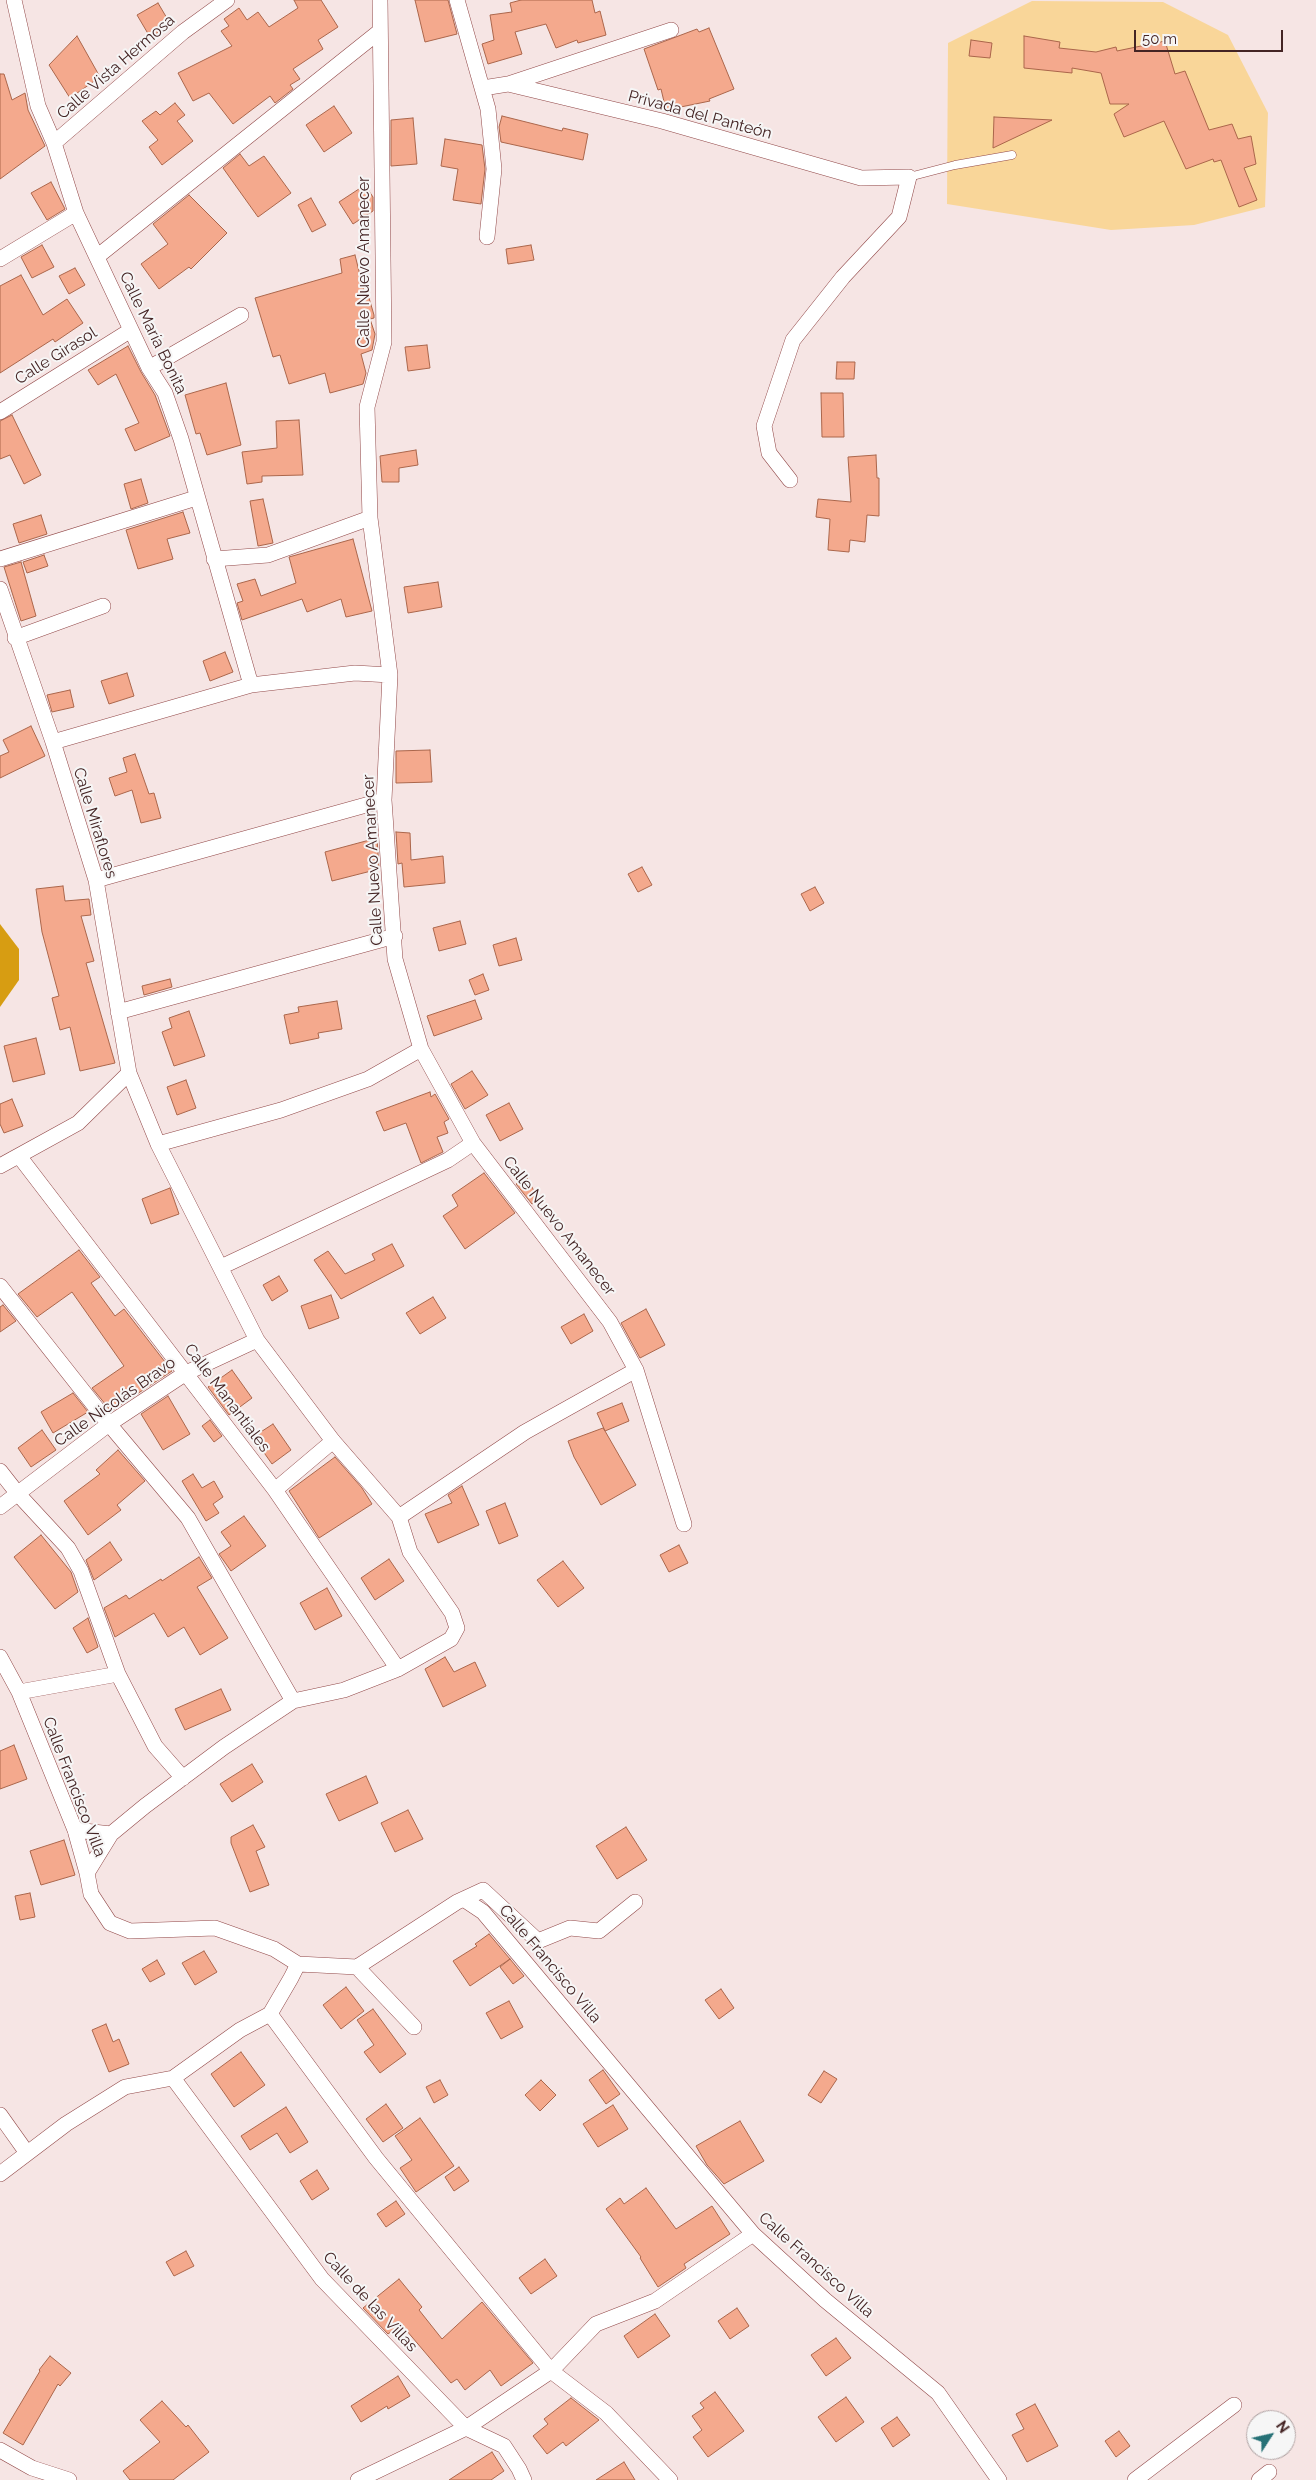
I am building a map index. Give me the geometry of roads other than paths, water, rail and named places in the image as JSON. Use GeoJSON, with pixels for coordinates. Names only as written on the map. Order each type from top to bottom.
{"type":"FeatureCollection","features":[{"type":"Feature","properties":{"kind":"street","name":"Calle María Bonita"},"geometry":{"type":"LineString","coordinates":[[14,0],[38,106],[54,143],[76,213],[98,256],[148,368],[165,393],[181,439],[196,498],[251,685]]}},
{"type":"Feature","properties":{"kind":"street","name":"Calle Vista Hermosa"},"geometry":{"type":"LineString","coordinates":[[54,143],[183,32],[226,0]]}},
{"type":"Feature","properties":{"kind":"street","name":"Calle Nuevo Amanecer"},"geometry":{"type":"LineString","coordinates":[[380,0],[384,342],[367,407],[370,518],[390,675],[384,800],[395,936],[395,959],[421,1049],[473,1144],[610,1322],[636,1370],[684,1524]]}},
{"type":"Feature","properties":{"kind":"street"},"geometry":{"type":"LineString","coordinates":[[457,0],[488,109],[494,169],[487,238]]}},
{"type":"Feature","properties":{"kind":"street"},"geometry":{"type":"LineString","coordinates":[[508,84],[671,30]]}},
{"type":"Feature","properties":{"kind":"street"},"geometry":{"type":"LineString","coordinates":[[98,256],[380,31]]}},
{"type":"Feature","properties":{"kind":"street","name":"Privada del Panteón"},"geometry":{"type":"LineString","coordinates":[[483,88],[508,84],[662,122],[861,178],[909,178]]}},
{"type":"Feature","properties":{"kind":"street"},"geometry":{"type":"LineString","coordinates":[[790,480],[769,453],[764,426],[793,340],[843,277],[899,218],[909,178]]}},
{"type":"Feature","properties":{"kind":"street"},"geometry":{"type":"LineString","coordinates":[[0,260],[76,213]]}},
{"type":"Feature","properties":{"kind":"street"},"geometry":{"type":"LineString","coordinates":[[148,368],[241,315]]}},
{"type":"Feature","properties":{"kind":"street","name":"Calle Girasol"},"geometry":{"type":"LineString","coordinates":[[0,412],[131,330]]}},
{"type":"Feature","properties":{"kind":"street"},"geometry":{"type":"LineString","coordinates":[[0,558],[196,498]]}},
{"type":"Feature","properties":{"kind":"street"},"geometry":{"type":"LineString","coordinates":[[214,559],[268,555],[370,518]]}},
{"type":"Feature","properties":{"kind":"street","name":"Calle Miraflores"},"geometry":{"type":"LineString","coordinates":[[0,589],[15,638],[53,742],[96,880],[129,1073],[158,1144],[258,1340],[333,1441],[399,1517]]}},
{"type":"Feature","properties":{"kind":"street"},"geometry":{"type":"LineString","coordinates":[[15,638],[103,606]]}},
{"type":"Feature","properties":{"kind":"street"},"geometry":{"type":"LineString","coordinates":[[53,742],[251,685],[355,673],[390,675]]}},
{"type":"Feature","properties":{"kind":"street"},"geometry":{"type":"LineString","coordinates":[[96,880],[384,800]]}},
{"type":"Feature","properties":{"kind":"street"},"geometry":{"type":"LineString","coordinates":[[118,1012],[395,936]]}},
{"type":"Feature","properties":{"kind":"street"},"geometry":{"type":"LineString","coordinates":[[158,1144],[281,1110],[368,1079],[421,1049]]}},
{"type":"Feature","properties":{"kind":"street"},"geometry":{"type":"LineString","coordinates":[[0,1166],[78,1123],[129,1073]]}},
{"type":"Feature","properties":{"kind":"street"},"geometry":{"type":"LineString","coordinates":[[221,1267],[448,1160],[473,1144]]}},
{"type":"Feature","properties":{"kind":"street","name":"Calle Manantiales"},"geometry":{"type":"LineString","coordinates":[[20,1156],[275,1490],[398,1669]]}},
{"type":"Feature","properties":{"kind":"street"},"geometry":{"type":"LineString","coordinates":[[0,1286],[109,1424],[188,1518],[293,1701]]}},
{"type":"Feature","properties":{"kind":"street","name":"Calle Nicolás Bravo"},"geometry":{"type":"LineString","coordinates":[[0,1507],[109,1424],[186,1373],[258,1340]]}},
{"type":"Feature","properties":{"kind":"street"},"geometry":{"type":"LineString","coordinates":[[88,1873],[111,1834],[224,1747],[293,1701],[344,1690],[398,1669],[450,1639],[457,1628],[452,1613],[410,1552],[399,1517],[525,1432],[636,1370]]}},
{"type":"Feature","properties":{"kind":"street"},"geometry":{"type":"LineString","coordinates":[[275,1490],[333,1441]]}},
{"type":"Feature","properties":{"kind":"street"},"geometry":{"type":"LineString","coordinates":[[0,1471],[18,1494],[68,1548],[81,1571],[118,1674],[155,1746],[183,1778]]}},
{"type":"Feature","properties":{"kind":"street","name":"Calle Francisco Villa"},"geometry":{"type":"LineString","coordinates":[[0,1657],[19,1692],[75,1830],[88,1873],[91,1894],[110,1923],[130,1931],[215,1928],[274,1949],[298,1964],[357,1967]]}},
{"type":"Feature","properties":{"kind":"street"},"geometry":{"type":"LineString","coordinates":[[19,1692],[118,1674]]}},
{"type":"Feature","properties":{"kind":"street"},"geometry":{"type":"LineString","coordinates":[[75,1830],[111,1834]]}},
{"type":"Feature","properties":{"kind":"street"},"geometry":{"type":"LineString","coordinates":[[414,2027],[357,1967],[458,1902],[466,1900],[483,1890],[538,1941],[570,1928],[599,1931],[635,1902]]}},
{"type":"Feature","properties":{"kind":"street","name":"Calle Francisco Villa"},"geometry":{"type":"LineString","coordinates":[[466,1900],[483,1912],[753,2234],[825,2300],[938,2393],[1000,2480]]}},
{"type":"Feature","properties":{"kind":"street"},"geometry":{"type":"LineString","coordinates":[[0,2174],[66,2124],[125,2087],[173,2078],[240,2030],[270,2014],[292,1978],[298,1964]]}},
{"type":"Feature","properties":{"kind":"street"},"geometry":{"type":"LineString","coordinates":[[270,2014],[376,2158],[551,2371],[606,2413],[670,2480]]}},
{"type":"Feature","properties":{"kind":"street","name":"Calle de las Villas"},"geometry":{"type":"LineString","coordinates":[[173,2078],[322,2280],[466,2428],[504,2446],[524,2480]]}},
{"type":"Feature","properties":{"kind":"street"},"geometry":{"type":"LineString","coordinates":[[0,2115],[27,2152]]}},
{"type":"Feature","properties":{"kind":"street"},"geometry":{"type":"LineString","coordinates":[[358,2480],[466,2428],[551,2371],[596,2324],[655,2301],[753,2234]]}},
{"type":"Feature","properties":{"kind":"street"},"geometry":{"type":"LineString","coordinates":[[1135,2480],[1234,2405]]}},
{"type":"Feature","properties":{"kind":"street"},"geometry":{"type":"LineString","coordinates":[[0,2450],[32,2468],[69,2480]]}},
{"type":"Feature","properties":{"kind":"lane"},"geometry":{"type":"LineString","coordinates":[[909,178],[955,165],[1012,155]]}}]}
